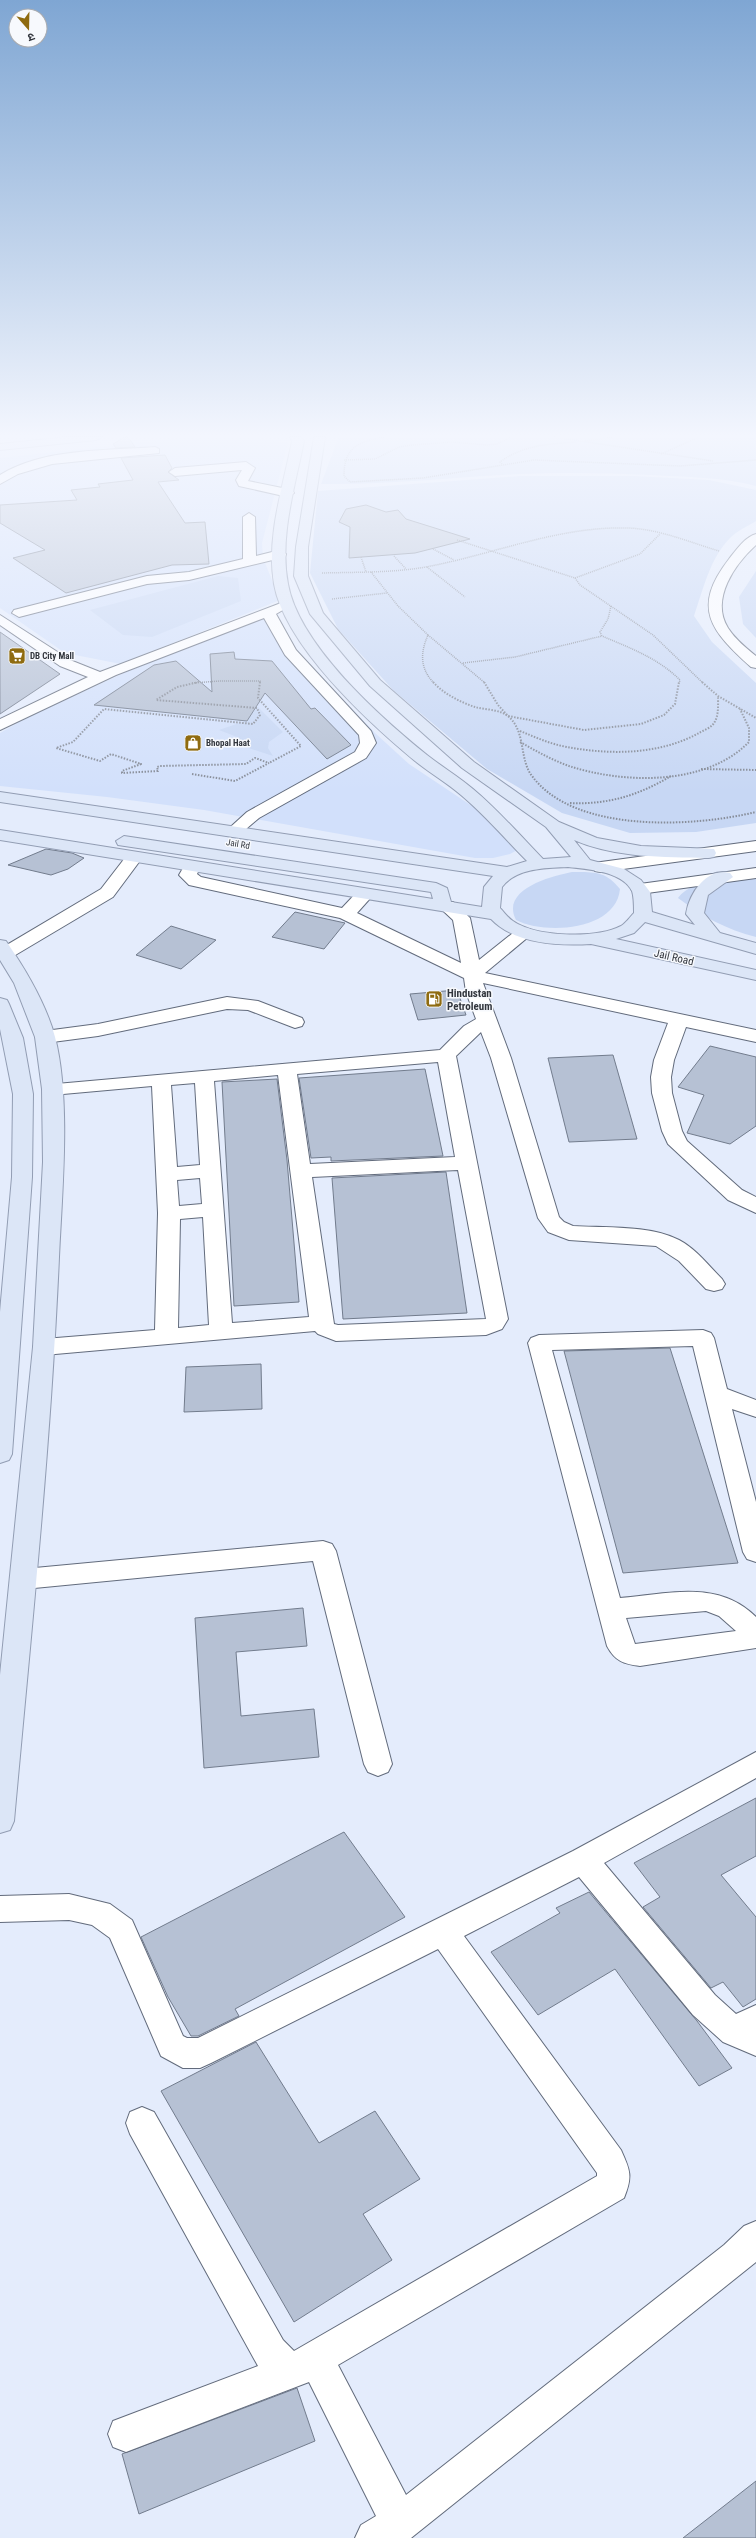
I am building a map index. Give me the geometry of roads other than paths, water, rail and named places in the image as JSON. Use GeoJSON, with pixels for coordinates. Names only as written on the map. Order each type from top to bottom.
{"type":"FeatureCollection","features":[{"type":"Feature","properties":{"kind":"main road"},"geometry":{"type":"LineString","coordinates":[[280,555],[281,585],[287,604],[311,646],[348,690],[421,758],[473,796],[539,864]]}},
{"type":"Feature","properties":{"kind":"main road"},"geometry":{"type":"LineString","coordinates":[[302,555],[301,576],[317,614],[375,682],[468,766],[552,824],[593,865]]}},
{"type":"Feature","properties":{"kind":"main road"},"geometry":{"type":"LineString","coordinates":[[0,797],[510,873]]}},
{"type":"Feature","properties":{"kind":"main road","name":"Jail Rd"},"geometry":{"type":"LineString","coordinates":[[0,807],[446,874],[477,868]]}},
{"type":"Feature","properties":{"kind":"main road","name":"Jail Rd"},"geometry":{"type":"LineString","coordinates":[[0,821],[436,888],[441,892],[445,906]]}},
{"type":"Feature","properties":{"kind":"main road"},"geometry":{"type":"LineString","coordinates":[[552,824],[593,842],[642,851],[708,852]]}},
{"type":"Feature","properties":{"kind":"main road"},"geometry":{"type":"LineString","coordinates":[[0,835],[134,858],[495,914]]}},
{"type":"Feature","properties":{"kind":"main road"},"geometry":{"type":"LineString","coordinates":[[568,862],[593,865],[628,879],[640,889],[645,900],[642,915],[630,928],[605,937],[592,939],[584,940],[538,937],[524,933],[507,924],[495,914],[490,903],[491,891],[495,883],[510,873],[539,864],[568,862]]}},
{"type":"Feature","properties":{"kind":"main road"},"geometry":{"type":"LineString","coordinates":[[715,938],[695,914],[696,899],[699,892],[724,877]]}},
{"type":"Feature","properties":{"kind":"main road"},"geometry":{"type":"LineString","coordinates":[[642,915],[756,949]]}},
{"type":"Feature","properties":{"kind":"main road","name":"Jail Road"},"geometry":{"type":"LineString","coordinates":[[592,939],[756,975]]}},
{"type":"Feature","properties":{"kind":"main road"},"geometry":{"type":"LineString","coordinates":[[0,1821],[24,1579],[44,1347],[54,1162],[52,1090],[45,1037],[23,983],[3,949]]}},
{"type":"Feature","properties":{"kind":"main road"},"geometry":{"type":"LineString","coordinates":[[0,1004],[13,1038],[23,1094],[22,1177],[0,1454]]}},
{"type":"Feature","properties":{"kind":"street"},"geometry":{"type":"LineString","coordinates":[[250,555],[250,562]]}},
{"type":"Feature","properties":{"kind":"street"},"geometry":{"type":"LineString","coordinates":[[19,613],[147,580],[189,576],[275,555]]}},
{"type":"Feature","properties":{"kind":"street"},"geometry":{"type":"LineString","coordinates":[[742,555],[724,577],[717,590],[714,614],[719,626],[726,636],[756,664]]}},
{"type":"Feature","properties":{"kind":"street"},"geometry":{"type":"LineString","coordinates":[[732,591],[728,609],[731,623],[756,648]]}},
{"type":"Feature","properties":{"kind":"street"},"geometry":{"type":"LineString","coordinates":[[0,725],[100,677],[287,604]]}},
{"type":"Feature","properties":{"kind":"street"},"geometry":{"type":"LineString","coordinates":[[233,832],[253,815],[361,755],[368,743],[366,734],[355,721],[290,652],[268,612]]}},
{"type":"Feature","properties":{"kind":"street"},"geometry":{"type":"LineString","coordinates":[[0,619],[65,663],[100,677]]}},
{"type":"Feature","properties":{"kind":"street"},"geometry":{"type":"LineString","coordinates":[[593,865],[756,846]]}},
{"type":"Feature","properties":{"kind":"street"},"geometry":{"type":"LineString","coordinates":[[3,949],[107,893],[134,858]]}},
{"type":"Feature","properties":{"kind":"street"},"geometry":{"type":"LineString","coordinates":[[192,867],[188,875],[195,881],[346,914],[479,1000],[679,1020],[756,1036]]}},
{"type":"Feature","properties":{"kind":"street"},"geometry":{"type":"LineString","coordinates":[[640,889],[756,872]]}},
{"type":"Feature","properties":{"kind":"street"},"geometry":{"type":"LineString","coordinates":[[346,914],[365,894]]}},
{"type":"Feature","properties":{"kind":"street"},"geometry":{"type":"LineString","coordinates":[[445,906],[461,918],[466,934],[479,1000],[501,1058],[549,1218],[556,1227],[569,1233],[654,1238],[666,1241],[678,1249],[714,1284]]}},
{"type":"Feature","properties":{"kind":"street"},"geometry":{"type":"LineString","coordinates":[[52,1090],[446,1055],[471,1030],[479,1000],[524,933]]}},
{"type":"Feature","properties":{"kind":"street"},"geometry":{"type":"LineString","coordinates":[[45,1037],[98,1030],[227,1003],[251,1005],[295,1022]]}},
{"type":"Feature","properties":{"kind":"street"},"geometry":{"type":"LineString","coordinates":[[679,1020],[664,1060],[661,1077],[662,1093],[672,1131],[678,1144],[735,1195],[756,1206]]}},
{"type":"Feature","properties":{"kind":"street"},"geometry":{"type":"LineString","coordinates":[[287,1069],[321,1323],[326,1329],[336,1333],[486,1327],[494,1324],[497,1319],[446,1055]]}},
{"type":"Feature","properties":{"kind":"street"},"geometry":{"type":"LineString","coordinates":[[204,1076],[221,1330]]}},
{"type":"Feature","properties":{"kind":"street"},"geometry":{"type":"LineString","coordinates":[[161,1080],[169,1213],[166,1336]]}},
{"type":"Feature","properties":{"kind":"street"},"geometry":{"type":"LineString","coordinates":[[301,1171],[467,1163]]}},
{"type":"Feature","properties":{"kind":"street"},"geometry":{"type":"LineString","coordinates":[[166,1174],[210,1171]]}},
{"type":"Feature","properties":{"kind":"street"},"geometry":{"type":"LineString","coordinates":[[169,1213],[212,1210]]}},
{"type":"Feature","properties":{"kind":"street"},"geometry":{"type":"LineString","coordinates":[[44,1347],[221,1330],[321,1323]]}},
{"type":"Feature","properties":{"kind":"street"},"geometry":{"type":"LineString","coordinates":[[756,1552],[703,1338],[539,1343],[620,1646],[628,1654],[640,1655],[756,1638]]}},
{"type":"Feature","properties":{"kind":"street"},"geometry":{"type":"LineString","coordinates":[[717,1394],[756,1409]]}},
{"type":"Feature","properties":{"kind":"street"},"geometry":{"type":"LineString","coordinates":[[24,1579],[323,1551],[378,1764]]}},
{"type":"Feature","properties":{"kind":"street"},"geometry":{"type":"LineString","coordinates":[[610,1609],[706,1601],[719,1603],[730,1607],[756,1634]]}},
{"type":"Feature","properties":{"kind":"street"},"geometry":{"type":"LineString","coordinates":[[0,1909],[69,1907],[99,1913],[121,1929],[172,2046],[183,2053],[200,2053],[444,1932],[583,1860],[756,1764]]}},
{"type":"Feature","properties":{"kind":"street"},"geometry":{"type":"LineString","coordinates":[[583,1860],[704,2005],[749,2031]]}},
{"type":"Feature","properties":{"kind":"street"},"geometry":{"type":"LineString","coordinates":[[126,2434],[306,2365],[612,2186],[614,2172],[609,2161],[444,1932]]}},
{"type":"Feature","properties":{"kind":"street"},"geometry":{"type":"LineString","coordinates":[[142,2123],[270,2353],[279,2362],[306,2365]]}},
{"type":"Feature","properties":{"kind":"street"},"geometry":{"type":"LineString","coordinates":[[306,2365],[387,2531],[756,2238]]}},
{"type":"Feature","properties":{"kind":"place","name":"DB City Mall"},"geometry":{"type":"Point","coordinates":[17,656]}},
{"type":"Feature","properties":{"kind":"place","name":"Bhopal Haat"},"geometry":{"type":"Point","coordinates":[193,743]}},
{"type":"Feature","properties":{"kind":"place","name":"Hindustan Petroleum"},"geometry":{"type":"Point","coordinates":[434,999]}}]}
